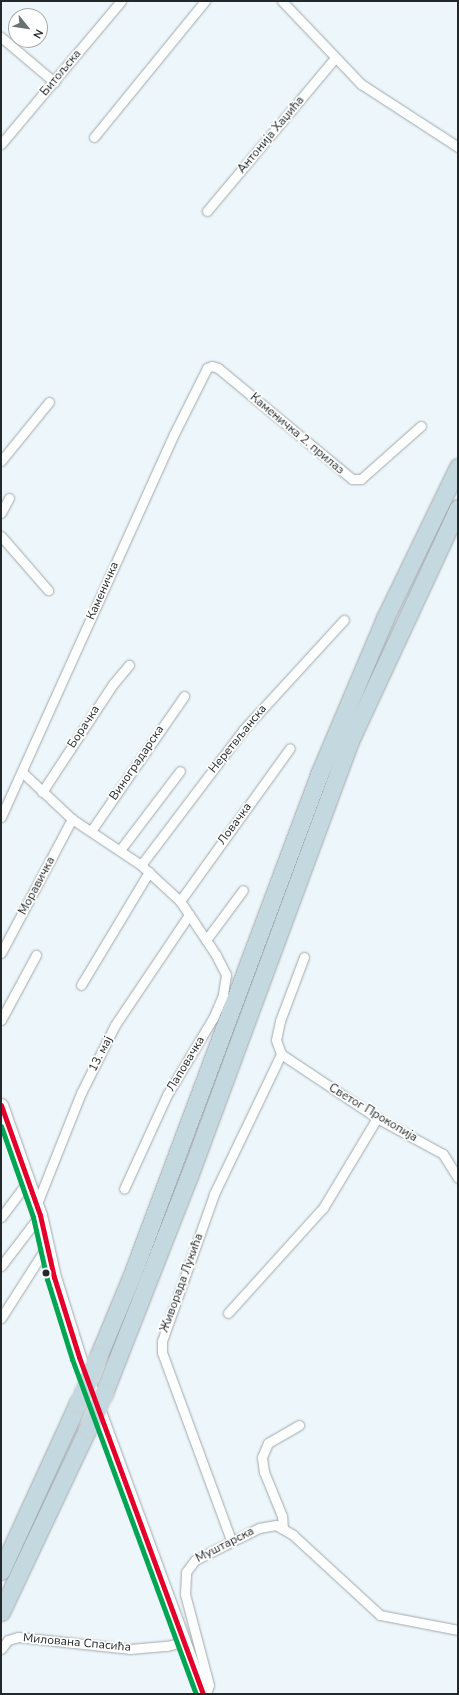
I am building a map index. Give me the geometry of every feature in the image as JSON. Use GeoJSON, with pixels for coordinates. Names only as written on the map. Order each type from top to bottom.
{"type":"FeatureCollection","features":[{"type":"Feature","properties":{"kind":"highway"},"geometry":{"type":"LineString","coordinates":[[1,1571],[98,1357],[178,1155],[320,772],[388,611],[458,467]]}},
{"type":"Feature","properties":{"kind":"highway"},"geometry":{"type":"LineString","coordinates":[[1,1612],[104,1393],[191,1172],[350,741],[458,508]]}},
{"type":"Feature","properties":{"kind":"street","name":"Битољска"},"geometry":{"type":"LineString","coordinates":[[1,144],[121,1]]}},
{"type":"Feature","properties":{"kind":"street"},"geometry":{"type":"LineString","coordinates":[[94,137],[205,1]]}},
{"type":"Feature","properties":{"kind":"street"},"geometry":{"type":"LineString","coordinates":[[282,1],[352,76],[375,95],[458,147]]}},
{"type":"Feature","properties":{"kind":"street"},"geometry":{"type":"LineString","coordinates":[[1,37],[54,82]]}},
{"type":"Feature","properties":{"kind":"street","name":"Антонија Хаџића"},"geometry":{"type":"LineString","coordinates":[[206,211],[335,58]]}},
{"type":"Feature","properties":{"kind":"street","name":"Каменичка 2. прилаз"},"geometry":{"type":"LineString","coordinates":[[208,367],[218,368],[352,479],[362,479],[421,426]]}},
{"type":"Feature","properties":{"kind":"street","name":"Каменичка"},"geometry":{"type":"LineString","coordinates":[[1,817],[174,434],[203,372],[208,367]]}},
{"type":"Feature","properties":{"kind":"street"},"geometry":{"type":"LineString","coordinates":[[1,461],[49,402]]}},
{"type":"Feature","properties":{"kind":"street"},"geometry":{"type":"LineString","coordinates":[[1,513],[9,498]]}},
{"type":"Feature","properties":{"kind":"street"},"geometry":{"type":"LineString","coordinates":[[1,536],[48,590]]}},
{"type":"Feature","properties":{"kind":"street","name":"Неретвљанска"},"geometry":{"type":"LineString","coordinates":[[141,865],[244,729],[344,620]]}},
{"type":"Feature","properties":{"kind":"street","name":"Борачка"},"geometry":{"type":"LineString","coordinates":[[42,792],[113,684],[129,665]]}},
{"type":"Feature","properties":{"kind":"street","name":"Виноградарска"},"geometry":{"type":"LineString","coordinates":[[91,831],[184,696]]}},
{"type":"Feature","properties":{"kind":"street","name":"Ловачка"},"geometry":{"type":"LineString","coordinates":[[180,901],[290,748]]}},
{"type":"Feature","properties":{"kind":"street"},"geometry":{"type":"LineString","coordinates":[[120,850],[180,771]]}},
{"type":"Feature","properties":{"kind":"street","name":"Лаповачка"},"geometry":{"type":"LineString","coordinates":[[22,772],[72,819],[141,865],[180,901],[206,940],[226,975],[222,995],[209,1025],[167,1095],[124,1189]]}},
{"type":"Feature","properties":{"kind":"street","name":"Моравичка"},"geometry":{"type":"LineString","coordinates":[[1,953],[72,819]]}},
{"type":"Feature","properties":{"kind":"street"},"geometry":{"type":"LineString","coordinates":[[81,985],[149,872]]}},
{"type":"Feature","properties":{"kind":"street"},"geometry":{"type":"LineString","coordinates":[[206,940],[244,890]]}},
{"type":"Feature","properties":{"kind":"street","name":"13. мај"},"geometry":{"type":"LineString","coordinates":[[1,1266],[38,1211],[81,1093],[115,1025],[189,915]]}},
{"type":"Feature","properties":{"kind":"street"},"geometry":{"type":"LineString","coordinates":[[1,1020],[36,955]]}},
{"type":"Feature","properties":{"kind":"street"},"geometry":{"type":"LineString","coordinates":[[281,1054],[276,1040],[280,1021],[304,958]]}},
{"type":"Feature","properties":{"kind":"street","name":"Светог Прокопија"},"geometry":{"type":"LineString","coordinates":[[281,1054],[377,1118],[443,1154],[458,1178]]}},
{"type":"Feature","properties":{"kind":"street","name":"Живорада Лукића"},"geometry":{"type":"LineString","coordinates":[[231,1540],[162,1352],[162,1341],[214,1194],[281,1054]]}},
{"type":"Feature","properties":{"kind":"street"},"geometry":{"type":"LineString","coordinates":[[1,1105],[5,1128],[29,1180],[79,1357],[182,1642],[203,1694]]}},
{"type":"Feature","properties":{"kind":"street"},"geometry":{"type":"LineString","coordinates":[[228,1313],[322,1208],[377,1118]]}},
{"type":"Feature","properties":{"kind":"street"},"geometry":{"type":"LineString","coordinates":[[1,1217],[29,1180]]}},
{"type":"Feature","properties":{"kind":"street"},"geometry":{"type":"LineString","coordinates":[[1,1318],[47,1246]]}},
{"type":"Feature","properties":{"kind":"street"},"geometry":{"type":"LineString","coordinates":[[283,1529],[282,1516],[264,1472],[262,1457],[268,1443],[299,1425]]}},
{"type":"Feature","properties":{"kind":"street","name":"Муштарска"},"geometry":{"type":"LineString","coordinates":[[206,1694],[209,1685],[185,1594],[185,1577],[191,1563],[231,1540],[259,1528],[276,1525],[293,1535],[380,1615],[458,1630]]}},
{"type":"Feature","properties":{"kind":"street","name":"Милована Спасића"},"geometry":{"type":"LineString","coordinates":[[1,1648],[8,1640],[18,1637],[130,1649],[167,1646],[182,1642]]}},
{"type":"Feature","properties":{"kind":"transit line"},"geometry":{"type":"LineString","coordinates":[[1,1105],[40,1215],[54,1277],[79,1357],[203,1694]]}},
{"type":"Feature","properties":{"kind":"transit line"},"geometry":{"type":"LineString","coordinates":[[1,1126],[33,1217],[47,1279],[72,1359],[196,1694]]}}]}
